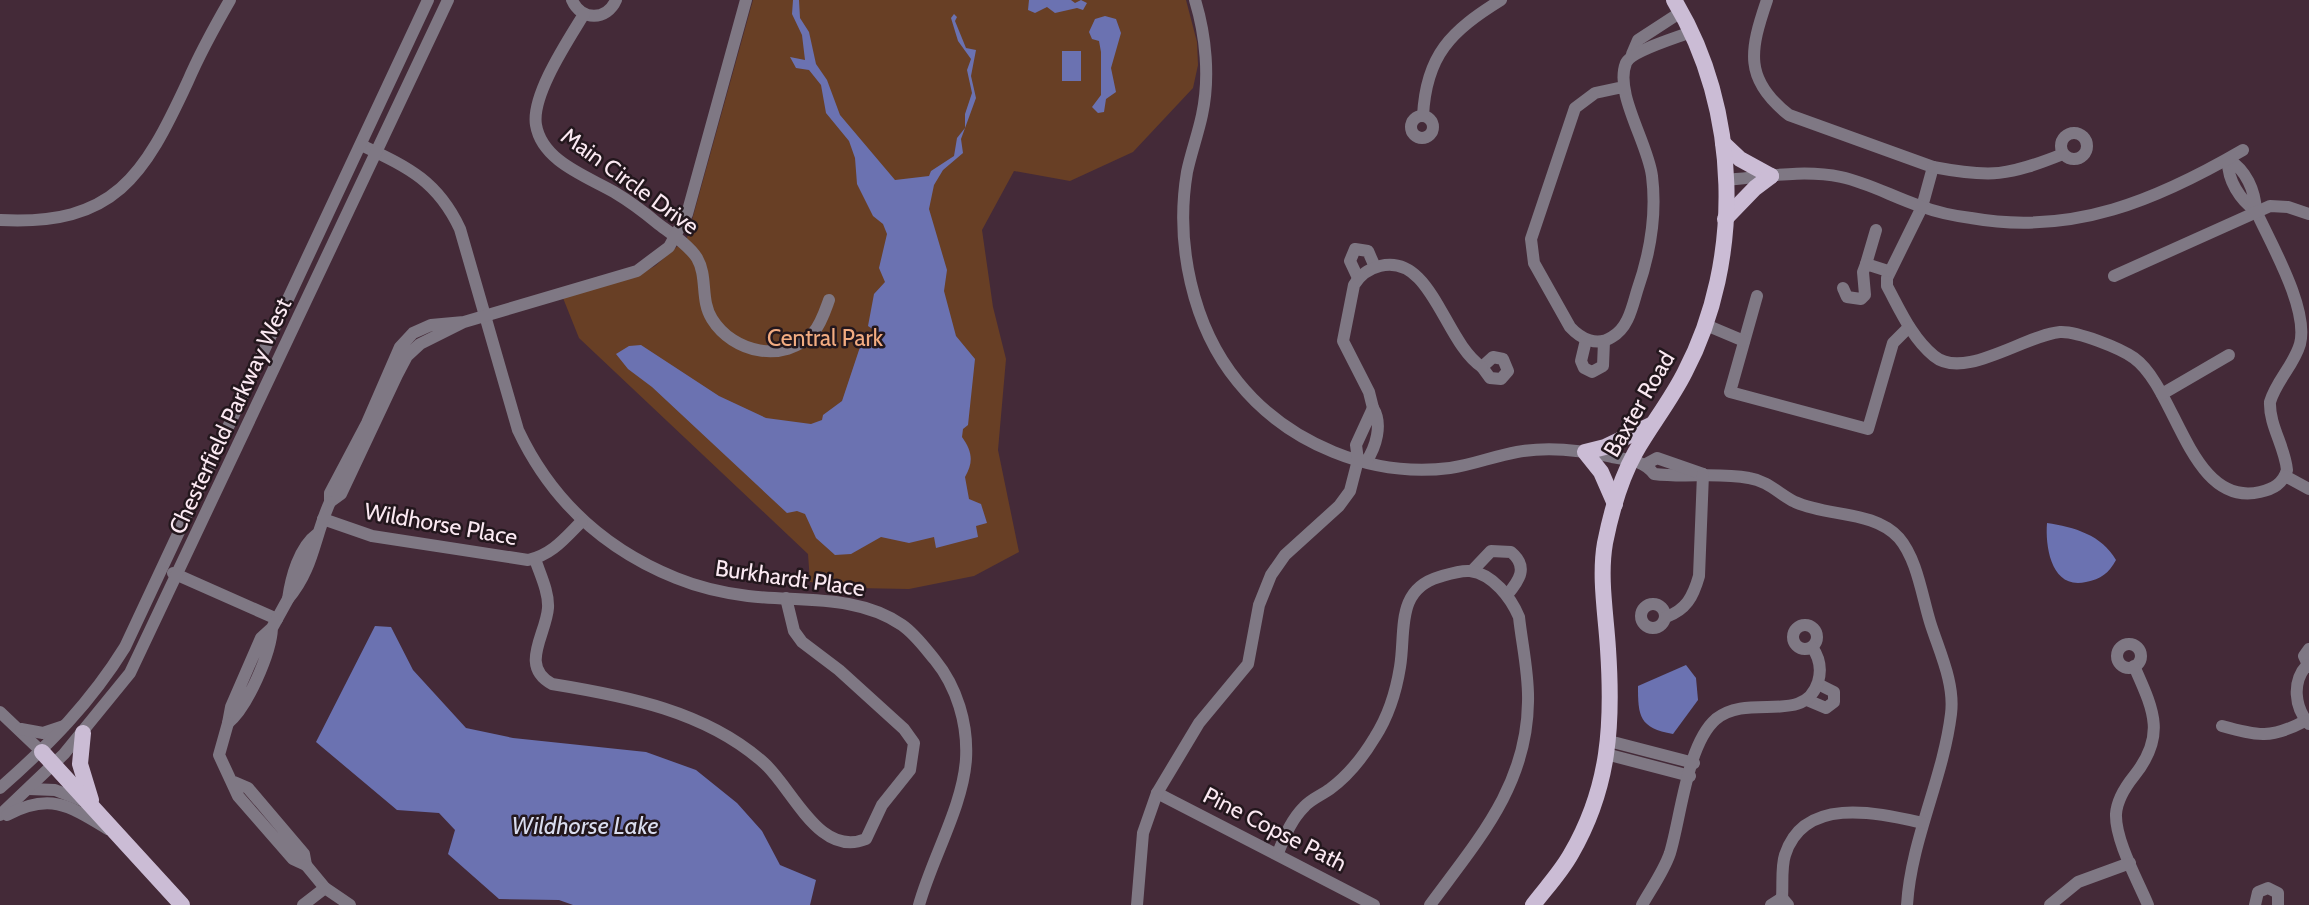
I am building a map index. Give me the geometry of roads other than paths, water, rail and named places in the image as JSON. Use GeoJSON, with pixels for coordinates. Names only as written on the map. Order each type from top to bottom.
{"type":"FeatureCollection","features":[{"type":"Feature","properties":{"kind":"main road","name":"Baxter Road"},"geometry":{"type":"LineString","coordinates":[[1533,905],[1571,855],[1589,819],[1608,747],[1611,700],[1603,563],[1615,504],[1638,462],[1651,425],[1685,373],[1706,325],[1718,279],[1725,219],[1723,143],[1709,82],[1691,32],[1678,6]]}},
{"type":"Feature","properties":{"kind":"main road"},"geometry":{"type":"LineString","coordinates":[[1723,143],[1740,159],[1771,176],[1755,188],[1725,219]]}},
{"type":"Feature","properties":{"kind":"main road"},"geometry":{"type":"LineString","coordinates":[[1615,504],[1601,472],[1586,452],[1605,447],[1651,425]]}},
{"type":"Feature","properties":{"kind":"main road"},"geometry":{"type":"LineString","coordinates":[[83,733],[80,764],[93,805]]}},
{"type":"Feature","properties":{"kind":"main road"},"geometry":{"type":"LineString","coordinates":[[42,752],[182,905]]}},
{"type":"Feature","properties":{"kind":"street"},"geometry":{"type":"LineString","coordinates":[[0,219],[51,220],[75,214],[97,205],[131,181],[165,130],[198,59],[230,0]]}},
{"type":"Feature","properties":{"kind":"street","name":"Chesterfield Parkway West"},"geometry":{"type":"LineString","coordinates":[[0,788],[42,752],[70,722],[103,682],[125,646],[428,0]]}},
{"type":"Feature","properties":{"kind":"street","name":"Chesterfield Parkway West"},"geometry":{"type":"LineString","coordinates":[[0,817],[54,765],[131,673],[448,0]]}},
{"type":"Feature","properties":{"kind":"street"},"geometry":{"type":"LineString","coordinates":[[572,0],[584,14],[602,15],[616,0]]}},
{"type":"Feature","properties":{"kind":"street"},"geometry":{"type":"LineString","coordinates":[[350,905],[326,888],[306,865],[293,859],[238,796],[234,782],[219,755],[231,707],[261,638],[274,624],[288,599],[291,582],[308,541],[317,534],[330,502],[330,493],[367,423],[400,347],[413,333],[431,325],[464,322],[637,271],[660,257],[676,238],[687,214],[746,0]]}},
{"type":"Feature","properties":{"kind":"street"},"geometry":{"type":"LineString","coordinates":[[1195,0],[1203,35],[1205,88],[1187,173],[1185,250],[1199,312],[1216,349],[1237,382],[1258,404],[1303,438],[1362,461],[1402,469],[1425,469],[1450,468],[1519,451],[1586,452],[1638,462],[1657,458],[1703,474],[1736,476],[1768,483],[1795,502],[1881,524],[1901,541],[1913,566],[1951,696],[1949,727],[1923,823],[1907,905]]}},
{"type":"Feature","properties":{"kind":"street"},"geometry":{"type":"LineString","coordinates":[[1423,116],[1425,86],[1447,42],[1460,27],[1501,0]]}},
{"type":"Feature","properties":{"kind":"street"},"geometry":{"type":"LineString","coordinates":[[1766,0],[1757,29],[1752,61],[1762,88],[1774,104],[1789,116],[1933,167],[1988,176],[2032,167],[2063,154]]}},
{"type":"Feature","properties":{"kind":"street"},"geometry":{"type":"LineString","coordinates":[[1623,87],[1595,93],[1575,108],[1531,239],[1534,263],[1570,327],[1586,340],[1604,341],[1620,331],[1627,321],[1644,272],[1653,230],[1652,175],[1648,156],[1623,87],[1623,72],[1638,40],[1678,6]]}},
{"type":"Feature","properties":{"kind":"street","name":"Main Circle Drive"},"geometry":{"type":"LineString","coordinates":[[584,14],[539,102],[536,124],[547,149],[577,173],[634,205],[676,238],[699,261],[704,303],[711,318],[728,337],[752,350],[771,352],[800,343],[813,333],[830,300]]}},
{"type":"Feature","properties":{"kind":"street"},"geometry":{"type":"LineString","coordinates":[[1632,54],[1691,32]]}},
{"type":"Feature","properties":{"kind":"street","name":"Burkhardt Place"},"geometry":{"type":"LineString","coordinates":[[361,145],[425,179],[443,198],[460,229],[518,430],[526,449],[551,488],[582,521],[614,545],[677,579],[749,596],[834,601],[869,610],[902,625],[921,642],[944,671],[959,704],[966,739],[963,778],[919,905]]}},
{"type":"Feature","properties":{"kind":"street"},"geometry":{"type":"LineString","coordinates":[[1725,180],[1805,172],[1840,177],[1872,186],[1922,207],[1972,219],[2014,223],[2100,215],[2145,200],[2243,150]]}},
{"type":"Feature","properties":{"kind":"street"},"geometry":{"type":"LineString","coordinates":[[1933,167],[1922,207],[1888,271],[1887,286],[1909,327],[1934,356],[1960,364],[2043,336],[2071,332],[2131,356],[2145,369],[2162,394],[2207,472],[2222,486],[2250,494],[2275,487],[2285,476],[2285,452],[2270,411],[2270,402],[2297,353],[2301,331],[2293,294],[2256,211],[2244,204],[2227,172],[2228,159]]}},
{"type":"Feature","properties":{"kind":"street"},"geometry":{"type":"LineString","coordinates":[[2114,276],[2256,211],[2280,205],[2309,215]]}},
{"type":"Feature","properties":{"kind":"street"},"geometry":{"type":"LineString","coordinates":[[1843,288],[1847,298],[1854,300],[1865,295],[1863,272],[1876,230]]}},
{"type":"Feature","properties":{"kind":"street"},"geometry":{"type":"LineString","coordinates":[[1358,278],[1350,261],[1355,250],[1368,250],[1375,267]]}},
{"type":"Feature","properties":{"kind":"street"},"geometry":{"type":"LineString","coordinates":[[1137,905],[1143,832],[1157,793],[1199,723],[1248,664],[1259,605],[1271,575],[1285,555],[1339,506],[1350,491],[1362,461],[1376,442],[1377,419],[1369,392],[1343,341],[1354,285],[1358,278],[1375,267],[1394,263],[1413,272],[1432,296],[1464,352],[1482,367]]}},
{"type":"Feature","properties":{"kind":"street"},"geometry":{"type":"LineString","coordinates":[[1866,264],[1888,271]]}},
{"type":"Feature","properties":{"kind":"street"},"geometry":{"type":"LineString","coordinates":[[1757,296],[1730,392],[1868,429],[1893,343],[1909,327]]}},
{"type":"Feature","properties":{"kind":"street"},"geometry":{"type":"LineString","coordinates":[[1706,325],[1744,341]]}},
{"type":"Feature","properties":{"kind":"street"},"geometry":{"type":"LineString","coordinates":[[1586,340],[1581,361],[1584,368],[1592,372],[1603,366],[1604,341]]}},
{"type":"Feature","properties":{"kind":"street"},"geometry":{"type":"LineString","coordinates":[[2162,394],[2230,355]]}},
{"type":"Feature","properties":{"kind":"street"},"geometry":{"type":"LineString","coordinates":[[1362,461],[1356,444],[1373,408]]}},
{"type":"Feature","properties":{"kind":"street"},"geometry":{"type":"LineString","coordinates":[[1666,617],[1689,603],[1695,592],[1699,576],[1703,474]]}},
{"type":"Feature","properties":{"kind":"street"},"geometry":{"type":"LineString","coordinates":[[2285,476],[2309,489]]}},
{"type":"Feature","properties":{"kind":"street","name":"Wildhorse Place"},"geometry":{"type":"LineString","coordinates":[[323,519],[372,536],[497,558],[535,559],[555,548],[582,521]]}},
{"type":"Feature","properties":{"kind":"street"},"geometry":{"type":"LineString","coordinates":[[1278,853],[1294,819],[1306,804],[1331,788],[1363,757],[1389,712],[1401,663],[1401,625],[1410,598],[1420,587],[1433,579],[1472,571],[1492,551],[1511,552],[1521,566],[1521,573],[1507,595]]}},
{"type":"Feature","properties":{"kind":"street"},"geometry":{"type":"LineString","coordinates":[[535,559],[548,607],[535,658],[538,673],[543,679],[552,684],[648,704],[695,719],[724,734],[763,762],[814,825],[830,839],[848,845],[866,839],[882,805],[910,770],[914,743],[904,729],[839,670],[802,642],[794,631],[786,598]]}},
{"type":"Feature","properties":{"kind":"street"},"geometry":{"type":"LineString","coordinates":[[163,568],[274,624]]}},
{"type":"Feature","properties":{"kind":"street"},"geometry":{"type":"LineString","coordinates":[[1430,905],[1506,799],[1525,738],[1529,701],[1519,617],[1507,595],[1493,581],[1472,571]]}},
{"type":"Feature","properties":{"kind":"street"},"geometry":{"type":"LineString","coordinates":[[1642,905],[1669,855],[1693,762],[1708,727],[1728,711],[1744,706],[1788,707],[1807,700],[1818,684],[1818,656],[1812,647]]}},
{"type":"Feature","properties":{"kind":"street"},"geometry":{"type":"LineString","coordinates":[[2222,726],[2269,735],[2307,723],[2296,689],[2298,675],[2308,666],[2304,656],[2309,649]]}},
{"type":"Feature","properties":{"kind":"street"},"geometry":{"type":"LineString","coordinates":[[2134,666],[2155,724],[2154,739],[2148,756],[2120,798],[2116,813],[2130,863],[2148,905]]}},
{"type":"Feature","properties":{"kind":"street"},"geometry":{"type":"LineString","coordinates":[[1807,700],[1826,708],[1834,702],[1834,692],[1818,684]]}},
{"type":"Feature","properties":{"kind":"street"},"geometry":{"type":"LineString","coordinates":[[0,712],[42,752]]}},
{"type":"Feature","properties":{"kind":"street"},"geometry":{"type":"LineString","coordinates":[[17,727],[43,733],[70,722]]}},
{"type":"Feature","properties":{"kind":"street"},"geometry":{"type":"LineString","coordinates":[[1608,747],[1693,762]]}},
{"type":"Feature","properties":{"kind":"street"},"geometry":{"type":"LineString","coordinates":[[1608,747],[1690,776]]}},
{"type":"Feature","properties":{"kind":"street"},"geometry":{"type":"LineString","coordinates":[[29,789],[55,790],[93,805]]}},
{"type":"Feature","properties":{"kind":"street","name":"Pine Copse Path"},"geometry":{"type":"LineString","coordinates":[[1157,793],[1278,853],[1374,905]]}},
{"type":"Feature","properties":{"kind":"street"},"geometry":{"type":"LineString","coordinates":[[0,817],[26,805],[67,805],[121,837]]}},
{"type":"Feature","properties":{"kind":"street"},"geometry":{"type":"LineString","coordinates":[[1780,903],[1784,858],[1799,830],[1814,819],[1835,814],[1874,812],[1923,823]]}},
{"type":"Feature","properties":{"kind":"street"},"geometry":{"type":"LineString","coordinates":[[2050,905],[2078,882],[2130,863]]}},
{"type":"Feature","properties":{"kind":"street"},"geometry":{"type":"LineString","coordinates":[[303,905],[326,888]]}},
{"type":"Feature","properties":{"kind":"street"},"geometry":{"type":"LineString","coordinates":[[2255,905],[2258,892],[2268,888],[2277,893],[2278,905]]}},
{"type":"Feature","properties":{"kind":"water"},"geometry":{"type":"Polygon","coordinates":[[[793,0],[799,0],[800,18],[809,32],[816,64],[827,80],[840,115],[895,180],[929,176],[931,171],[954,156],[957,138],[965,128],[965,114],[972,93],[967,70],[971,59],[958,41],[951,18],[954,14],[966,48],[976,50],[971,76],[976,98],[961,139],[963,153],[943,170],[934,185],[929,209],[947,270],[944,291],[956,336],[975,359],[968,425],[963,429],[962,437],[971,457],[965,477],[969,499],[981,504],[987,523],[976,526],[978,537],[936,548],[934,537],[909,543],[881,537],[851,554],[835,555],[816,538],[805,514],[797,511],[787,513],[652,387],[628,369],[616,354],[629,346],[641,345],[719,396],[766,418],[811,424],[822,420],[823,415],[842,401],[861,344],[874,336],[874,330],[868,326],[874,294],[885,282],[879,268],[887,234],[883,224],[873,216],[857,184],[855,158],[849,141],[826,113],[821,85],[809,70],[796,68],[790,57],[805,60],[802,35],[792,14],[793,0]]]}},
{"type":"Feature","properties":{"kind":"water"},"geometry":{"type":"Polygon","coordinates":[[[1029,0],[1071,0],[1075,3],[1081,0],[1087,3],[1083,10],[1077,8],[1055,13],[1047,7],[1035,13],[1028,10],[1029,0]]]}},
{"type":"Feature","properties":{"kind":"water"},"geometry":{"type":"Polygon","coordinates":[[[1105,16],[1116,19],[1121,33],[1111,68],[1116,92],[1106,99],[1104,112],[1098,113],[1092,107],[1101,95],[1101,52],[1099,41],[1092,39],[1089,32],[1095,19],[1105,16]]]}},
{"type":"Feature","properties":{"kind":"water"},"geometry":{"type":"Polygon","coordinates":[[[1062,51],[1081,51],[1081,81],[1062,81],[1062,51]]]}},
{"type":"Feature","properties":{"kind":"water"},"geometry":{"type":"Polygon","coordinates":[[[2047,523],[2067,527],[2095,538],[2116,560],[2104,575],[2096,579],[2074,583],[2065,580],[2058,573],[2049,555],[2047,523]]]}},
{"type":"Feature","properties":{"kind":"water","name":"Wildhorse Lake"},"geometry":{"type":"Polygon","coordinates":[[[375,626],[391,627],[413,670],[466,728],[513,738],[646,752],[696,770],[737,803],[762,831],[780,865],[816,880],[810,905],[573,905],[559,900],[499,899],[448,854],[455,830],[439,813],[397,810],[316,742],[375,626]]]}},
{"type":"Feature","properties":{"kind":"water"},"geometry":{"type":"Polygon","coordinates":[[[1686,665],[1696,678],[1698,700],[1673,734],[1653,728],[1640,713],[1638,686],[1686,665]]]}},
{"type":"Feature","properties":{"kind":"park label","name":"Central Park"},"geometry":{"type":"Point","coordinates":[825,338]}}]}
